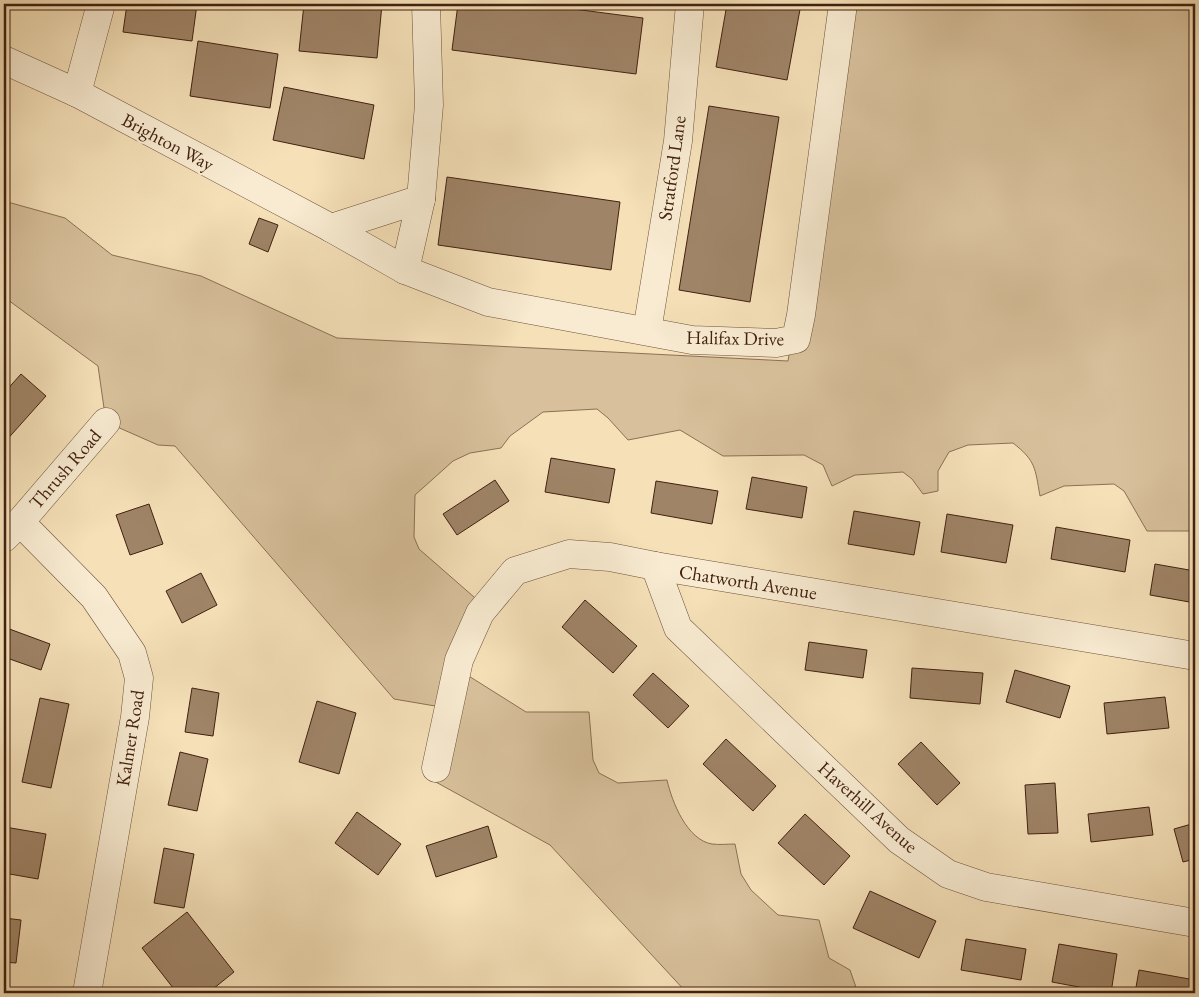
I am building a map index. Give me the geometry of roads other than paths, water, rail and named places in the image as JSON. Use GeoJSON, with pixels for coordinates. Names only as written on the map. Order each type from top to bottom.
{"type":"FeatureCollection","features":[{"type":"Feature","properties":{"kind":"street"},"geometry":{"type":"LineString","coordinates":[[77,94],[101,4]]}},
{"type":"Feature","properties":{"kind":"street"},"geometry":{"type":"LineString","coordinates":[[405,270],[422,199],[429,105],[426,4]]}},
{"type":"Feature","properties":{"kind":"street","name":"Stratford Lane"},"geometry":{"type":"LineString","coordinates":[[647,331],[678,141],[690,4]]}},
{"type":"Feature","properties":{"kind":"street","name":"Halifax Drive"},"geometry":{"type":"LineString","coordinates":[[405,270],[488,302],[692,340],[776,343],[796,339],[801,315],[844,4]]}},
{"type":"Feature","properties":{"kind":"street","name":"Brighton Way"},"geometry":{"type":"LineString","coordinates":[[4,60],[77,94],[331,228],[405,270]]}},
{"type":"Feature","properties":{"kind":"street"},"geometry":{"type":"LineString","coordinates":[[331,228],[422,199]]}},
{"type":"Feature","properties":{"kind":"street","name":"Thrush Road"},"geometry":{"type":"LineString","coordinates":[[12,530],[106,422]]}},
{"type":"Feature","properties":{"kind":"street","name":"Kalmer Road"},"geometry":{"type":"LineString","coordinates":[[12,530],[94,597],[132,653],[139,678],[135,717],[87,993]]}},
{"type":"Feature","properties":{"kind":"street","name":"Chatworth Avenue"},"geometry":{"type":"LineString","coordinates":[[436,768],[459,660],[480,613],[515,571],[569,554],[610,557],[1195,656]]}},
{"type":"Feature","properties":{"kind":"street","name":"Haverhill Avenue"},"geometry":{"type":"LineString","coordinates":[[655,566],[678,628],[899,840],[948,874],[986,886],[1195,923]]}}]}
